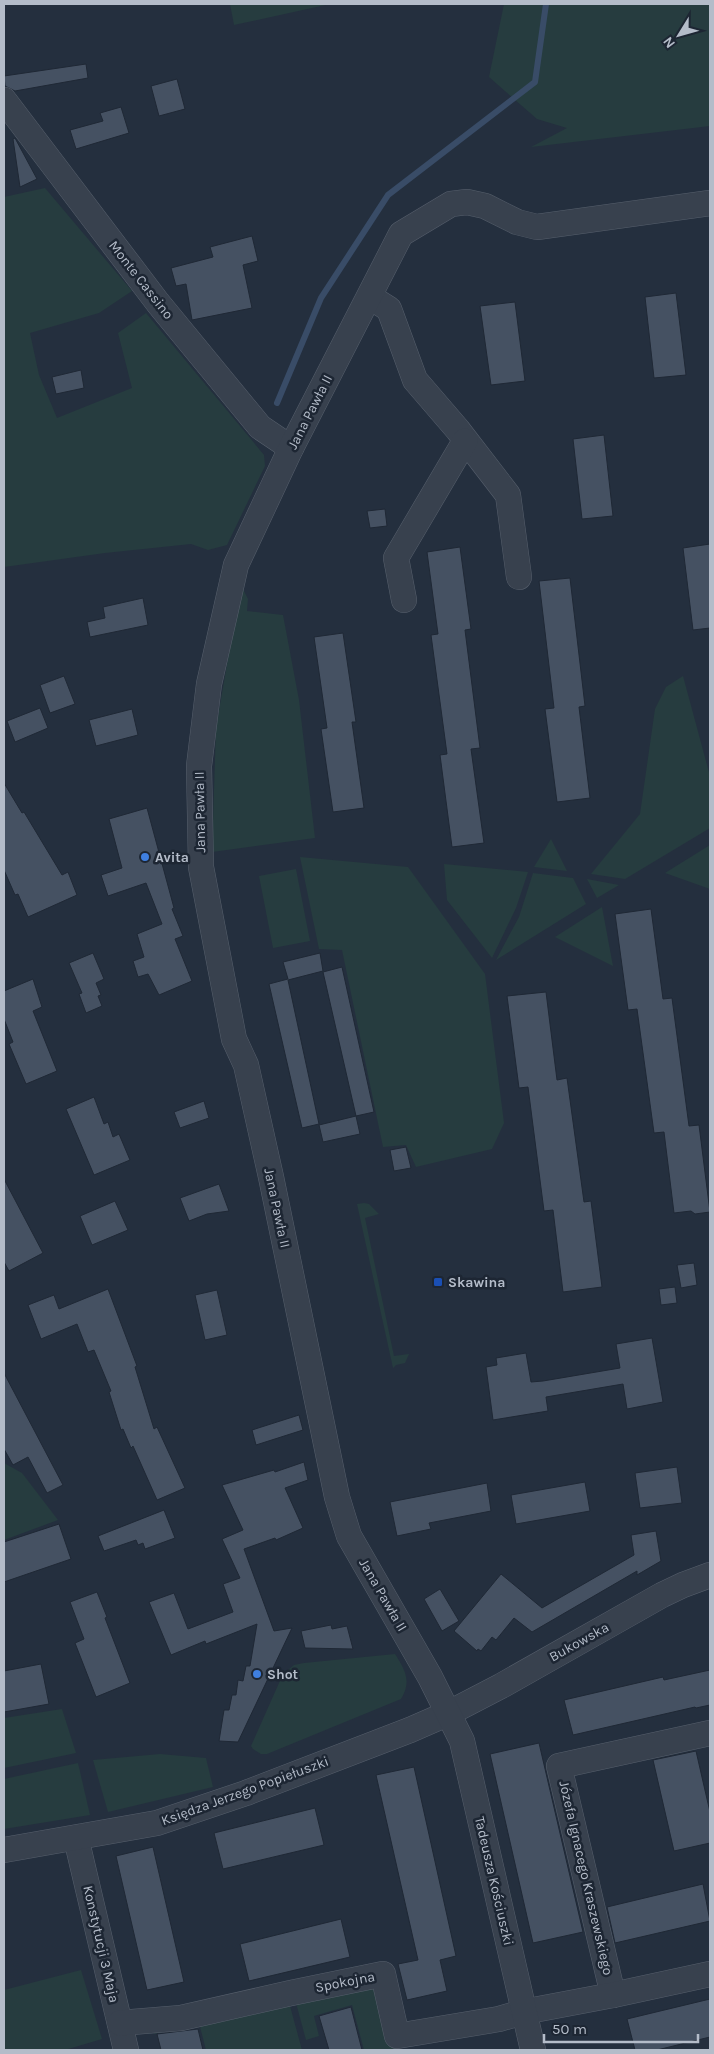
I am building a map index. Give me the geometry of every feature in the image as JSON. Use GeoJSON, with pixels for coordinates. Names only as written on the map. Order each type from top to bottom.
{"type":"FeatureCollection","features":[{"type":"Feature","properties":{"kind":"street","name":"Monte Cassino"},"geometry":{"type":"LineString","coordinates":[[4,100],[158,302],[260,427],[291,448]]}},
{"type":"Feature","properties":{"kind":"street","name":"Jana Pawła II"},"geometry":{"type":"LineString","coordinates":[[449,1713],[349,1536],[337,1497],[246,1065],[234,1038],[201,868],[199,766],[209,684],[236,565],[291,448],[401,234],[451,204],[467,202],[485,206],[517,222],[537,227],[710,204]]}},
{"type":"Feature","properties":{"kind":"street"},"geometry":{"type":"LineString","coordinates":[[370,297],[389,309],[415,380],[508,495],[519,576]]}},
{"type":"Feature","properties":{"kind":"street"},"geometry":{"type":"LineString","coordinates":[[404,600],[396,558],[466,441]]}},
{"type":"Feature","properties":{"kind":"street","name":"Bukowska"},"geometry":{"type":"LineString","coordinates":[[449,1713],[662,1596],[683,1585],[710,1575]]}},
{"type":"Feature","properties":{"kind":"street","name":"Księdza Jerzego Popiełuszki"},"geometry":{"type":"LineString","coordinates":[[4,1850],[165,1820],[246,1793],[449,1713]]}},
{"type":"Feature","properties":{"kind":"street","name":"Tadeusza Kościuszki"},"geometry":{"type":"LineString","coordinates":[[449,1713],[462,1741],[533,2050]]}},
{"type":"Feature","properties":{"kind":"street","name":"Józefa Ignacego Kraszewskiego"},"geometry":{"type":"LineString","coordinates":[[613,1995],[559,1766],[710,1733]]}},
{"type":"Feature","properties":{"kind":"street","name":"Konstytucji 3 Maja"},"geometry":{"type":"LineString","coordinates":[[76,1838],[126,2050]]}},
{"type":"Feature","properties":{"kind":"street","name":"Spokojna"},"geometry":{"type":"LineString","coordinates":[[120,2024],[181,2018],[383,1974],[397,2036],[523,2012]]}},
{"type":"Feature","properties":{"kind":"street"},"geometry":{"type":"LineString","coordinates":[[523,2012],[710,1974]]}},
{"type":"Feature","properties":{"kind":"green space"},"geometry":{"type":"Polygon","coordinates":[[[230,4],[330,4],[234,25],[230,4]]]}},
{"type":"Feature","properties":{"kind":"green space"},"geometry":{"type":"Polygon","coordinates":[[[504,4],[710,4],[710,126],[531,147],[567,128],[537,119],[489,77],[504,4]]]}},
{"type":"Feature","properties":{"kind":"green space"},"geometry":{"type":"Polygon","coordinates":[[[45,188],[132,291],[99,313],[30,333],[39,375],[57,418],[132,388],[118,333],[146,313],[264,455],[265,466],[227,545],[208,550],[191,544],[105,553],[4,567],[4,197],[45,188]]]}},
{"type":"Feature","properties":{"kind":"green space"},"geometry":{"type":"Polygon","coordinates":[[[243,589],[248,599],[247,611],[283,615],[299,700],[315,838],[212,852],[216,728],[235,618],[243,589]]]}},
{"type":"Feature","properties":{"kind":"green space"},"geometry":{"type":"Polygon","coordinates":[[[683,676],[710,776],[710,828],[625,879],[591,874],[640,814],[655,709],[666,687],[683,676]]]}},
{"type":"Feature","properties":{"kind":"green space"},"geometry":{"type":"Polygon","coordinates":[[[551,839],[567,871],[534,867],[551,839]]]}},
{"type":"Feature","properties":{"kind":"green space"},"geometry":{"type":"Polygon","coordinates":[[[710,845],[710,889],[665,873],[710,845]]]}},
{"type":"Feature","properties":{"kind":"green space"},"geometry":{"type":"Polygon","coordinates":[[[300,857],[408,867],[485,974],[504,1123],[492,1149],[416,1167],[406,1145],[383,1147],[342,950],[319,949],[300,857]]]}},
{"type":"Feature","properties":{"kind":"green space"},"geometry":{"type":"Polygon","coordinates":[[[444,864],[528,872],[516,908],[492,958],[447,900],[444,864]]]}},
{"type":"Feature","properties":{"kind":"green space"},"geometry":{"type":"Polygon","coordinates":[[[296,869],[310,941],[273,948],[259,876],[296,869]]]}},
{"type":"Feature","properties":{"kind":"green space"},"geometry":{"type":"Polygon","coordinates":[[[533,873],[573,878],[586,904],[496,960],[519,917],[533,873]]]}},
{"type":"Feature","properties":{"kind":"green space"},"geometry":{"type":"Polygon","coordinates":[[[587,879],[619,885],[597,898],[587,879]]]}},
{"type":"Feature","properties":{"kind":"green space"},"geometry":{"type":"Polygon","coordinates":[[[602,907],[613,966],[555,937],[602,907]]]}},
{"type":"Feature","properties":{"kind":"green space"},"geometry":{"type":"Polygon","coordinates":[[[357,1204],[369,1204],[379,1214],[365,1218],[394,1356],[409,1354],[405,1363],[396,1365],[393,1368],[357,1204]]]}},
{"type":"Feature","properties":{"kind":"green space"},"geometry":{"type":"Polygon","coordinates":[[[4,1463],[22,1473],[58,1520],[4,1540],[4,1463]]]}},
{"type":"Feature","properties":{"kind":"green space"},"geometry":{"type":"Polygon","coordinates":[[[395,1654],[402,1665],[407,1681],[401,1699],[267,1754],[261,1754],[251,1746],[283,1674],[294,1665],[395,1654]]]}},
{"type":"Feature","properties":{"kind":"green space"},"geometry":{"type":"Polygon","coordinates":[[[62,1709],[76,1753],[4,1768],[4,1718],[62,1709]]]}},
{"type":"Feature","properties":{"kind":"green space"},"geometry":{"type":"Polygon","coordinates":[[[160,1754],[206,1758],[213,1787],[108,1812],[93,1760],[160,1754]]]}},
{"type":"Feature","properties":{"kind":"green space"},"geometry":{"type":"Polygon","coordinates":[[[78,1763],[90,1815],[4,1829],[4,1779],[78,1763]]]}},
{"type":"Feature","properties":{"kind":"green space"},"geometry":{"type":"Polygon","coordinates":[[[81,1970],[102,2039],[65,2050],[4,2050],[4,1990],[81,1970]]]}},
{"type":"Feature","properties":{"kind":"green space"},"geometry":{"type":"Polygon","coordinates":[[[378,1970],[397,2050],[364,2050],[352,2005],[314,2016],[319,2036],[306,2040],[292,1988],[378,1970]]]}},
{"type":"Feature","properties":{"kind":"green space"},"geometry":{"type":"Polygon","coordinates":[[[215,2006],[219,2022],[290,2006],[302,2050],[206,2050],[199,2023],[154,2034],[152,2027],[161,2018],[215,2006]]]}},
{"type":"Feature","properties":{"kind":"building"},"geometry":{"type":"Polygon","coordinates":[[[86,64],[88,78],[15,91],[5,86],[4,76],[86,64]]]}},
{"type":"Feature","properties":{"kind":"building"},"geometry":{"type":"Polygon","coordinates":[[[177,79],[185,109],[159,116],[151,86],[177,79]]]}},
{"type":"Feature","properties":{"kind":"building"},"geometry":{"type":"Polygon","coordinates":[[[121,107],[129,133],[76,149],[70,130],[103,121],[100,113],[121,107]]]}},
{"type":"Feature","properties":{"kind":"building"},"geometry":{"type":"Polygon","coordinates":[[[15,138],[37,179],[20,187],[13,139],[15,138]]]}},
{"type":"Feature","properties":{"kind":"building"},"geometry":{"type":"Polygon","coordinates":[[[252,236],[258,261],[243,265],[252,308],[192,320],[186,284],[176,286],[171,268],[213,257],[210,247],[252,236]]]}},
{"type":"Feature","properties":{"kind":"building"},"geometry":{"type":"Polygon","coordinates":[[[676,293],[686,375],[654,378],[645,297],[676,293]]]}},
{"type":"Feature","properties":{"kind":"building"},"geometry":{"type":"Polygon","coordinates":[[[515,302],[525,381],[491,385],[480,306],[515,302]]]}},
{"type":"Feature","properties":{"kind":"building"},"geometry":{"type":"Polygon","coordinates":[[[81,370],[84,388],[56,394],[52,377],[81,370]]]}},
{"type":"Feature","properties":{"kind":"building"},"geometry":{"type":"Polygon","coordinates":[[[604,435],[613,516],[582,519],[573,439],[604,435]]]}},
{"type":"Feature","properties":{"kind":"building"},"geometry":{"type":"Polygon","coordinates":[[[385,509],[387,526],[370,528],[367,511],[385,509]]]}},
{"type":"Feature","properties":{"kind":"building"},"geometry":{"type":"Polygon","coordinates":[[[710,544],[710,628],[693,630],[683,548],[710,544]]]}},
{"type":"Feature","properties":{"kind":"building"},"geometry":{"type":"Polygon","coordinates":[[[460,547],[471,629],[465,630],[480,748],[471,749],[484,843],[452,847],[440,755],[447,754],[431,635],[438,634],[427,552],[460,547]]]}},
{"type":"Feature","properties":{"kind":"building"},"geometry":{"type":"Polygon","coordinates":[[[570,578],[585,706],[579,707],[590,798],[557,802],[545,709],[554,708],[539,581],[570,578]]]}},
{"type":"Feature","properties":{"kind":"building"},"geometry":{"type":"Polygon","coordinates":[[[143,598],[148,625],[90,637],[87,622],[105,618],[103,607],[143,598]]]}},
{"type":"Feature","properties":{"kind":"building"},"geometry":{"type":"Polygon","coordinates":[[[343,633],[356,722],[352,722],[364,808],[333,812],[321,729],[327,728],[314,637],[343,633]]]}},
{"type":"Feature","properties":{"kind":"building"},"geometry":{"type":"Polygon","coordinates":[[[64,676],[75,704],[50,713],[40,685],[64,676]]]}},
{"type":"Feature","properties":{"kind":"building"},"geometry":{"type":"Polygon","coordinates":[[[40,708],[48,728],[15,742],[7,721],[40,708]]]}},
{"type":"Feature","properties":{"kind":"building"},"geometry":{"type":"Polygon","coordinates":[[[132,709],[138,735],[96,746],[89,720],[132,709]]]}},
{"type":"Feature","properties":{"kind":"building"},"geometry":{"type":"Polygon","coordinates":[[[4,783],[62,875],[68,872],[77,895],[28,917],[18,894],[15,895],[4,870],[4,783]]]}},
{"type":"Feature","properties":{"kind":"building"},"geometry":{"type":"Polygon","coordinates":[[[147,808],[174,908],[172,909],[183,936],[175,939],[192,981],[159,995],[148,974],[138,977],[133,961],[144,957],[137,934],[162,924],[146,883],[108,896],[101,875],[122,868],[109,819],[147,808]]]}},
{"type":"Feature","properties":{"kind":"building"},"geometry":{"type":"Polygon","coordinates":[[[651,909],[663,999],[672,998],[689,1126],[699,1125],[710,1212],[695,1214],[691,1211],[674,1213],[664,1132],[654,1133],[637,1009],[628,1010],[615,914],[651,909]]]}},
{"type":"Feature","properties":{"kind":"building"},"geometry":{"type":"Polygon","coordinates":[[[93,953],[104,979],[96,983],[101,995],[98,996],[102,1006],[86,1013],[79,994],[82,993],[69,963],[93,953]]]}},
{"type":"Feature","properties":{"kind":"building"},"geometry":{"type":"Polygon","coordinates":[[[320,953],[323,971],[288,980],[319,1124],[302,1128],[269,984],[288,979],[283,962],[320,953]]]}},
{"type":"Feature","properties":{"kind":"building"},"geometry":{"type":"Polygon","coordinates":[[[342,967],[374,1112],[356,1116],[323,972],[342,967]]]}},
{"type":"Feature","properties":{"kind":"building"},"geometry":{"type":"Polygon","coordinates":[[[33,979],[42,1007],[33,1011],[57,1071],[26,1084],[9,1044],[13,1042],[4,1019],[4,991],[33,979]]]}},
{"type":"Feature","properties":{"kind":"building"},"geometry":{"type":"Polygon","coordinates":[[[546,992],[557,1080],[567,1078],[584,1202],[591,1201],[602,1287],[563,1292],[553,1210],[544,1211],[528,1087],[519,1088],[507,996],[546,992]]]}},
{"type":"Feature","properties":{"kind":"building"},"geometry":{"type":"Polygon","coordinates":[[[94,1097],[104,1124],[108,1122],[113,1137],[119,1134],[130,1160],[94,1175],[66,1109],[94,1097]]]}},
{"type":"Feature","properties":{"kind":"building"},"geometry":{"type":"Polygon","coordinates":[[[204,1101],[209,1118],[180,1128],[174,1112],[204,1101]]]}},
{"type":"Feature","properties":{"kind":"building"},"geometry":{"type":"Polygon","coordinates":[[[356,1116],[360,1134],[323,1142],[319,1125],[356,1116]]]}},
{"type":"Feature","properties":{"kind":"building"},"geometry":{"type":"Polygon","coordinates":[[[406,1147],[411,1168],[394,1171],[390,1150],[406,1147]]]}},
{"type":"Feature","properties":{"kind":"building"},"geometry":{"type":"Polygon","coordinates":[[[4,1179],[43,1253],[9,1271],[4,1262],[4,1179]]]}},
{"type":"Feature","properties":{"kind":"building"},"geometry":{"type":"Polygon","coordinates":[[[219,1184],[229,1211],[207,1214],[189,1221],[180,1198],[219,1184]]]}},
{"type":"Feature","properties":{"kind":"building"},"geometry":{"type":"Polygon","coordinates":[[[115,1201],[128,1230],[92,1245],[80,1216],[115,1201]]]}},
{"type":"Feature","properties":{"kind":"building"},"geometry":{"type":"Polygon","coordinates":[[[694,1263],[697,1285],[681,1288],[677,1265],[694,1263]]]}},
{"type":"Feature","properties":{"kind":"building"},"geometry":{"type":"Polygon","coordinates":[[[675,1287],[677,1303],[661,1305],[659,1289],[675,1287]]]}},
{"type":"Feature","properties":{"kind":"building"},"geometry":{"type":"Polygon","coordinates":[[[108,1289],[137,1366],[135,1367],[154,1429],[157,1427],[185,1488],[157,1500],[133,1446],[131,1448],[123,1429],[121,1430],[109,1392],[111,1391],[94,1350],[88,1352],[77,1324],[41,1339],[28,1305],[54,1295],[59,1309],[108,1289]]]}},
{"type":"Feature","properties":{"kind":"building"},"geometry":{"type":"Polygon","coordinates":[[[217,1290],[227,1335],[205,1340],[195,1295],[217,1290]]]}},
{"type":"Feature","properties":{"kind":"building"},"geometry":{"type":"Polygon","coordinates":[[[652,1338],[663,1402],[627,1409],[623,1384],[546,1397],[548,1411],[493,1420],[486,1367],[497,1365],[496,1358],[526,1353],[531,1382],[543,1381],[620,1368],[616,1344],[652,1338]]]}},
{"type":"Feature","properties":{"kind":"building"},"geometry":{"type":"Polygon","coordinates":[[[4,1373],[63,1485],[47,1493],[28,1457],[13,1465],[4,1449],[4,1373]]]}},
{"type":"Feature","properties":{"kind":"building"},"geometry":{"type":"Polygon","coordinates":[[[299,1415],[303,1430],[256,1445],[252,1430],[299,1415]]]}},
{"type":"Feature","properties":{"kind":"building"},"geometry":{"type":"Polygon","coordinates":[[[304,1462],[308,1480],[285,1488],[303,1528],[276,1540],[275,1538],[244,1549],[274,1631],[292,1628],[238,1742],[219,1741],[224,1710],[229,1710],[232,1695],[236,1695],[238,1680],[243,1681],[246,1666],[250,1666],[257,1624],[206,1644],[205,1641],[171,1655],[149,1602],[174,1593],[188,1629],[233,1612],[223,1584],[240,1578],[222,1539],[243,1530],[222,1485],[274,1470],[275,1472],[304,1462]]]}},
{"type":"Feature","properties":{"kind":"building"},"geometry":{"type":"Polygon","coordinates":[[[677,1467],[682,1503],[640,1508],[635,1473],[677,1467]]]}},
{"type":"Feature","properties":{"kind":"building"},"geometry":{"type":"Polygon","coordinates":[[[585,1482],[590,1511],[516,1524],[511,1495],[585,1482]]]}},
{"type":"Feature","properties":{"kind":"building"},"geometry":{"type":"Polygon","coordinates":[[[487,1483],[491,1511],[429,1523],[431,1529],[397,1536],[390,1502],[487,1483]]]}},
{"type":"Feature","properties":{"kind":"building"},"geometry":{"type":"Polygon","coordinates":[[[164,1510],[175,1538],[145,1549],[143,1543],[138,1545],[136,1540],[104,1551],[98,1536],[164,1510]]]}},
{"type":"Feature","properties":{"kind":"building"},"geometry":{"type":"Polygon","coordinates":[[[59,1524],[71,1559],[4,1582],[4,1542],[59,1524]]]}},
{"type":"Feature","properties":{"kind":"building"},"geometry":{"type":"Polygon","coordinates":[[[656,1531],[661,1561],[637,1575],[637,1571],[532,1632],[514,1618],[496,1640],[492,1637],[481,1651],[478,1649],[477,1651],[454,1631],[501,1574],[542,1608],[634,1555],[631,1535],[656,1531]]]}},
{"type":"Feature","properties":{"kind":"building"},"geometry":{"type":"Polygon","coordinates":[[[440,1589],[459,1621],[442,1631],[424,1599],[440,1589]]]}},
{"type":"Feature","properties":{"kind":"building"},"geometry":{"type":"Polygon","coordinates":[[[97,1592],[130,1683],[96,1697],[75,1643],[84,1639],[70,1602],[97,1592]]]}},
{"type":"Feature","properties":{"kind":"building"},"geometry":{"type":"Polygon","coordinates":[[[331,1625],[332,1629],[347,1626],[353,1649],[305,1648],[301,1631],[331,1625]]]}},
{"type":"Feature","properties":{"kind":"building"},"geometry":{"type":"Polygon","coordinates":[[[41,1664],[49,1704],[4,1712],[4,1671],[41,1664]]]}},
{"type":"Feature","properties":{"kind":"building"},"geometry":{"type":"Polygon","coordinates":[[[710,1670],[710,1705],[573,1735],[564,1700],[663,1677],[664,1680],[710,1670]]]}},
{"type":"Feature","properties":{"kind":"building"},"geometry":{"type":"Polygon","coordinates":[[[539,1743],[583,1932],[533,1943],[490,1754],[539,1743]]]}},
{"type":"Feature","properties":{"kind":"building"},"geometry":{"type":"Polygon","coordinates":[[[696,1751],[710,1812],[710,1843],[674,1851],[653,1760],[696,1751]]]}},
{"type":"Feature","properties":{"kind":"building"},"geometry":{"type":"Polygon","coordinates":[[[414,1767],[456,1956],[440,1960],[447,1991],[407,2000],[398,1964],[418,1960],[376,1775],[414,1767]]]}},
{"type":"Feature","properties":{"kind":"building"},"geometry":{"type":"Polygon","coordinates":[[[315,1808],[324,1845],[223,1869],[214,1833],[315,1808]]]}},
{"type":"Feature","properties":{"kind":"building"},"geometry":{"type":"Polygon","coordinates":[[[153,1847],[184,1982],[147,1990],[116,1856],[153,1847]]]}},
{"type":"Feature","properties":{"kind":"building"},"geometry":{"type":"Polygon","coordinates":[[[703,1884],[710,1921],[615,1943],[607,1907],[703,1884]]]}},
{"type":"Feature","properties":{"kind":"building"},"geometry":{"type":"Polygon","coordinates":[[[341,1919],[350,1957],[249,1981],[240,1944],[341,1919]]]}},
{"type":"Feature","properties":{"kind":"building"},"geometry":{"type":"Polygon","coordinates":[[[710,1999],[710,2037],[657,2050],[635,2050],[627,2019],[710,1999]]]}},
{"type":"Feature","properties":{"kind":"building"},"geometry":{"type":"Polygon","coordinates":[[[351,2007],[362,2050],[329,2050],[319,2016],[351,2007]]]}},
{"type":"Feature","properties":{"kind":"building"},"geometry":{"type":"Polygon","coordinates":[[[198,2029],[203,2050],[161,2050],[157,2034],[198,2029]]]}},
{"type":"Feature","properties":{"kind":"waterway"},"geometry":{"type":"LineString","coordinates":[[277,403],[321,298],[388,195],[535,82],[546,4]]}},
{"type":"Feature","properties":{"kind":"place","name":"Avita"},"geometry":{"type":"Point","coordinates":[145,857]}},
{"type":"Feature","properties":{"kind":"place","name":"Skawina"},"geometry":{"type":"Point","coordinates":[438,1282]}},
{"type":"Feature","properties":{"kind":"place","name":"Shot"},"geometry":{"type":"Point","coordinates":[257,1674]}}]}
